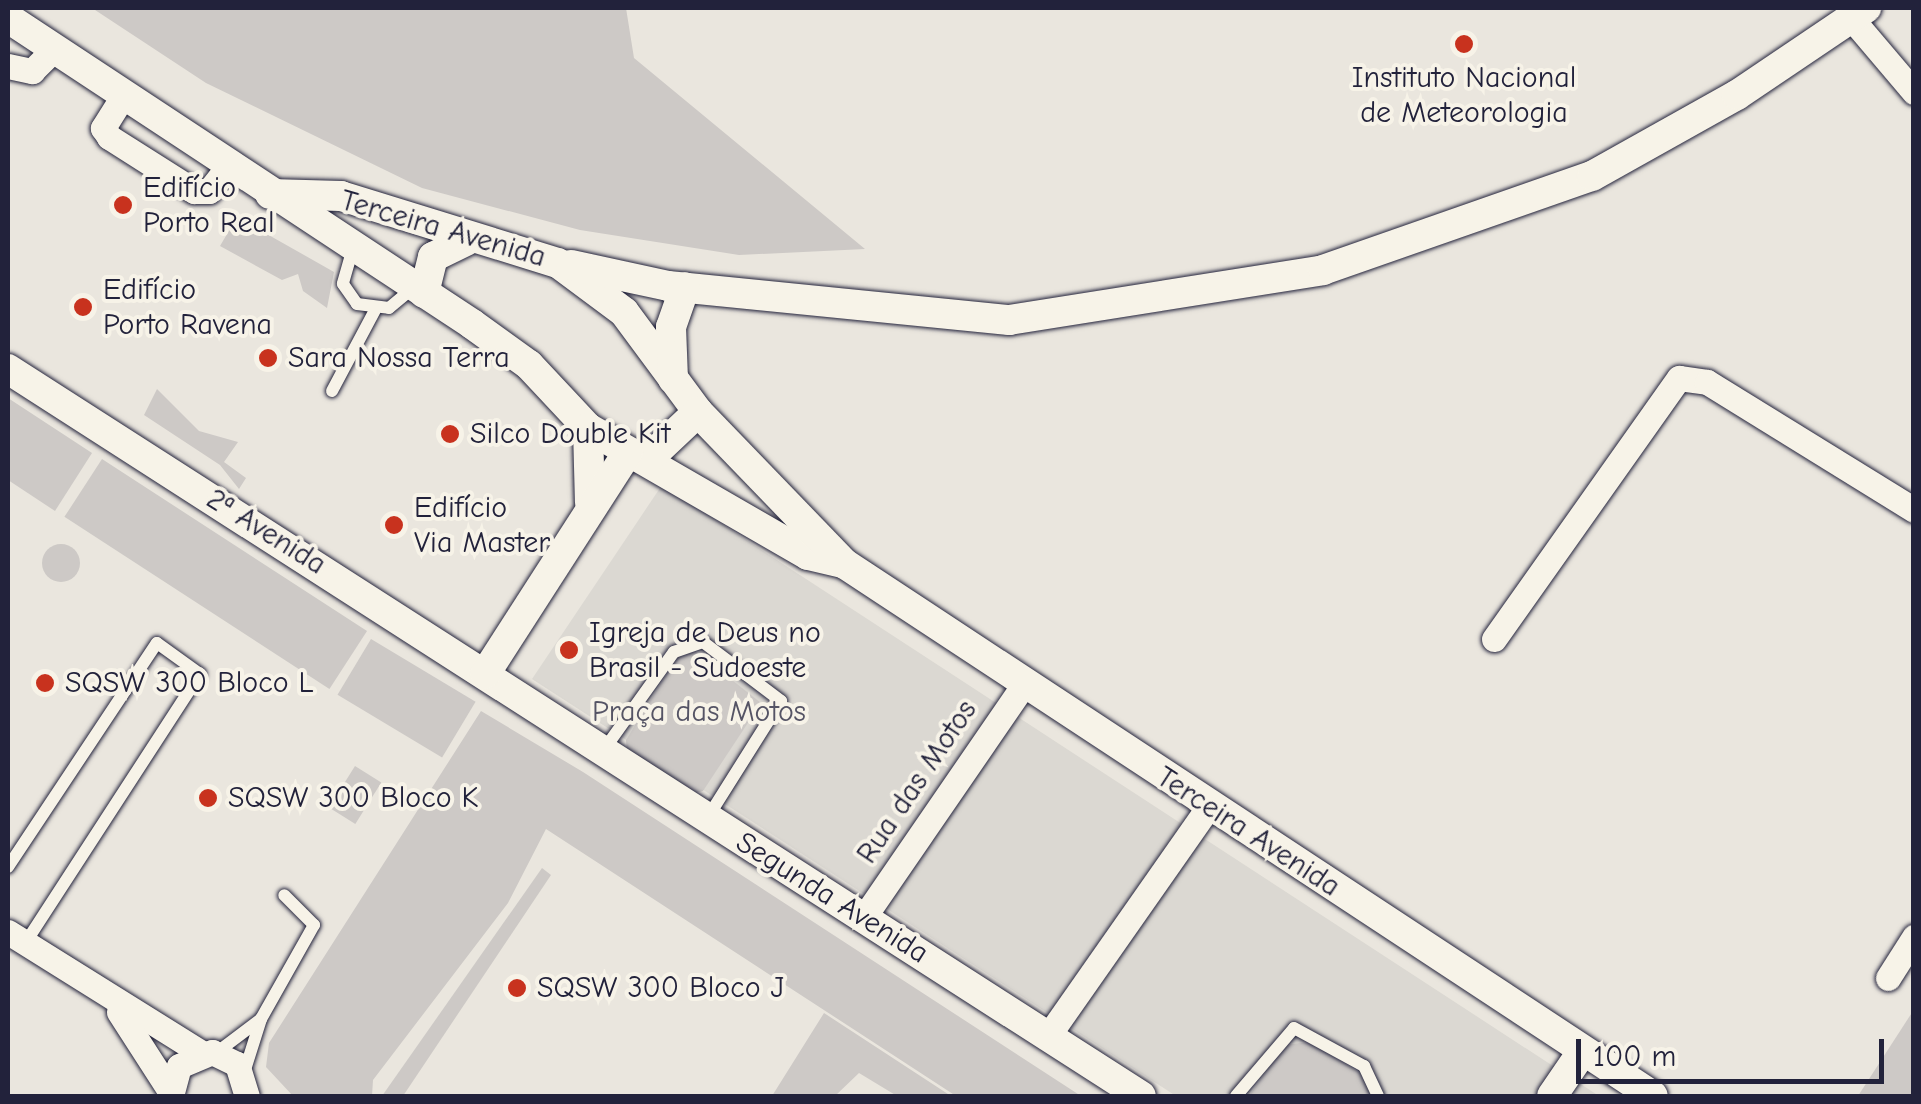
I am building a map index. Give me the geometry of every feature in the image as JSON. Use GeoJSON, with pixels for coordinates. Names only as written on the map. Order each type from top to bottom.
{"type":"FeatureCollection","features":[{"type":"Feature","properties":{"kind":"street"},"geometry":{"type":"LineString","coordinates":[[558,262],[677,287],[1009,320],[1323,270],[1592,176],[1859,13],[1914,92]]}},
{"type":"Feature","properties":{"kind":"street","name":"Terceira Avenida"},"geometry":{"type":"LineString","coordinates":[[8,18],[528,364],[588,428],[808,554],[845,564]]}},
{"type":"Feature","properties":{"kind":"street"},"geometry":{"type":"LineString","coordinates":[[8,66],[32,72],[54,50]]}},
{"type":"Feature","properties":{"kind":"street"},"geometry":{"type":"LineString","coordinates":[[123,96],[103,128],[108,137],[194,190],[209,190],[228,167]]}},
{"type":"Feature","properties":{"kind":"street","name":"Terceira Avenida"},"geometry":{"type":"LineString","coordinates":[[270,194],[340,196],[466,241],[558,262],[624,312],[698,412],[845,564],[1653,1096]]}},
{"type":"Feature","properties":{"kind":"street"},"geometry":{"type":"LineString","coordinates":[[419,290],[433,257],[466,241]]}},
{"type":"Feature","properties":{"kind":"street"},"geometry":{"type":"LineString","coordinates":[[624,312],[677,287]]}},
{"type":"Feature","properties":{"kind":"street"},"geometry":{"type":"LineString","coordinates":[[674,382],[671,326],[677,287]]}},
{"type":"Feature","properties":{"kind":"street","name":"2ª Avenida"},"geometry":{"type":"LineString","coordinates":[[8,368],[522,698]]}},
{"type":"Feature","properties":{"kind":"street"},"geometry":{"type":"LineString","coordinates":[[1494,639],[1679,378],[1707,382],[1912,504]]}},
{"type":"Feature","properties":{"kind":"street"},"geometry":{"type":"LineString","coordinates":[[485,674],[590,502],[638,456],[698,412]]}},
{"type":"Feature","properties":{"kind":"street"},"geometry":{"type":"LineString","coordinates":[[588,428],[590,502]]}},
{"type":"Feature","properties":{"kind":"street","name":"Rua das Motos"},"geometry":{"type":"LineString","coordinates":[[864,917],[1024,684]]}},
{"type":"Feature","properties":{"kind":"street","name":"Segunda Avenida"},"geometry":{"type":"LineString","coordinates":[[522,698],[1140,1096]]}},
{"type":"Feature","properties":{"kind":"street"},"geometry":{"type":"LineString","coordinates":[[1048,1036],[1209,806]]}},
{"type":"Feature","properties":{"kind":"street"},"geometry":{"type":"LineString","coordinates":[[16,937],[209,1053],[269,1096]]}},
{"type":"Feature","properties":{"kind":"street"},"geometry":{"type":"LineString","coordinates":[[1888,978],[1914,937]]}},
{"type":"Feature","properties":{"kind":"street"},"geometry":{"type":"LineString","coordinates":[[86,982],[142,1036],[170,1094]]}},
{"type":"Feature","properties":{"kind":"street"},"geometry":{"type":"LineString","coordinates":[[1552,1096],[1582,1052]]}},
{"type":"Feature","properties":{"kind":"street"},"geometry":{"type":"LineString","coordinates":[[170,1094],[180,1066],[209,1053]]}},
{"type":"Feature","properties":{"kind":"lane"},"geometry":{"type":"LineString","coordinates":[[353,248],[344,284],[357,304],[375,310]]}},
{"type":"Feature","properties":{"kind":"lane"},"geometry":{"type":"LineString","coordinates":[[332,391],[375,310],[419,290]]}},
{"type":"Feature","properties":{"kind":"lane"},"geometry":{"type":"LineString","coordinates":[[603,751],[688,642],[776,689],[780,707],[706,819]]}},
{"type":"Feature","properties":{"kind":"lane"},"geometry":{"type":"LineString","coordinates":[[8,868],[158,643],[200,674],[16,937]]}},
{"type":"Feature","properties":{"kind":"lane"},"geometry":{"type":"LineString","coordinates":[[246,1083],[261,1019],[314,925],[284,895]]}},
{"type":"Feature","properties":{"kind":"lane"},"geometry":{"type":"LineString","coordinates":[[209,1053],[261,1019]]}},
{"type":"Feature","properties":{"kind":"lane"},"geometry":{"type":"LineString","coordinates":[[1236,1096],[1294,1028],[1364,1066],[1378,1096]]}},
{"type":"Feature","properties":{"kind":"shaded area"},"geometry":{"type":"Polygon","coordinates":[[[662,485],[1599,1096],[1176,1096],[532,679],[662,485]]]}},
{"type":"Feature","properties":{"kind":"green space"},"geometry":{"type":"Polygon","coordinates":[[[92,8],[626,8],[634,58],[865,249],[739,255],[580,230],[422,188],[206,83],[92,8]]]}},
{"type":"Feature","properties":{"kind":"green space"},"geometry":{"type":"Polygon","coordinates":[[[237,217],[334,272],[327,308],[303,291],[298,274],[282,280],[220,246],[237,217]]]}},
{"type":"Feature","properties":{"kind":"green space"},"geometry":{"type":"Polygon","coordinates":[[[157,389],[199,431],[238,442],[224,462],[246,478],[239,489],[220,465],[144,415],[157,389]]]}},
{"type":"Feature","properties":{"kind":"green space"},"geometry":{"type":"Polygon","coordinates":[[[8,398],[92,453],[55,511],[8,480],[8,398]]]}},
{"type":"Feature","properties":{"kind":"green space"},"geometry":{"type":"Polygon","coordinates":[[[102,459],[367,631],[329,689],[64,517],[102,459]]]}},
{"type":"Feature","properties":{"kind":"green space"},"geometry":{"type":"Polygon","coordinates":[[[61,544],[75,549],[80,563],[75,577],[61,582],[47,577],[42,563],[47,549],[61,544]]]}},
{"type":"Feature","properties":{"kind":"green space"},"geometry":{"type":"Polygon","coordinates":[[[371,639],[476,702],[442,758],[338,695],[371,639]]]}},
{"type":"Feature","properties":{"kind":"green space","name":"Praça das Motos"},"geometry":{"type":"Polygon","coordinates":[[[694,650],[761,703],[703,791],[691,794],[627,752],[626,740],[679,654],[694,650]]]}},
{"type":"Feature","properties":{"kind":"green space"},"geometry":{"type":"Polygon","coordinates":[[[481,711],[583,772],[1081,1096],[956,1096],[546,829],[508,903],[373,1080],[372,1096],[293,1096],[266,1067],[269,1043],[481,711]]]}},
{"type":"Feature","properties":{"kind":"green space"},"geometry":{"type":"Polygon","coordinates":[[[355,766],[381,782],[355,824],[329,808],[355,766]]]}},
{"type":"Feature","properties":{"kind":"green space"},"geometry":{"type":"Polygon","coordinates":[[[542,868],[551,875],[403,1096],[382,1096],[542,868]]]}},
{"type":"Feature","properties":{"kind":"green space"},"geometry":{"type":"Polygon","coordinates":[[[1913,1011],[1913,1096],[1858,1096],[1913,1011]]]}},
{"type":"Feature","properties":{"kind":"green space"},"geometry":{"type":"Polygon","coordinates":[[[824,1013],[951,1096],[897,1096],[859,1073],[835,1096],[772,1096],[824,1013]]]}},
{"type":"Feature","properties":{"kind":"green space"},"geometry":{"type":"Polygon","coordinates":[[[1310,1042],[1374,1082],[1372,1096],[1249,1096],[1285,1045],[1310,1042]]]}},
{"type":"Feature","properties":{"kind":"place","name":"Instituto Nacional de Meteorologia"},"geometry":{"type":"Point","coordinates":[1464,44]}},
{"type":"Feature","properties":{"kind":"place","name":"Edifício Porto Real"},"geometry":{"type":"Point","coordinates":[123,205]}},
{"type":"Feature","properties":{"kind":"place","name":"Edifício Porto Ravena"},"geometry":{"type":"Point","coordinates":[83,307]}},
{"type":"Feature","properties":{"kind":"place","name":"Sara Nossa Terra"},"geometry":{"type":"Point","coordinates":[268,358]}},
{"type":"Feature","properties":{"kind":"place","name":"Silco Double Kit"},"geometry":{"type":"Point","coordinates":[450,434]}},
{"type":"Feature","properties":{"kind":"place","name":"Edifício Via Master"},"geometry":{"type":"Point","coordinates":[394,525]}},
{"type":"Feature","properties":{"kind":"place","name":"Igreja de Deus no Brasil - Sudoeste"},"geometry":{"type":"Point","coordinates":[569,650]}},
{"type":"Feature","properties":{"kind":"place","name":"SQSW 300 Bloco L"},"geometry":{"type":"Point","coordinates":[45,683]}},
{"type":"Feature","properties":{"kind":"place","name":"SQSW 300 Bloco K"},"geometry":{"type":"Point","coordinates":[208,798]}},
{"type":"Feature","properties":{"kind":"place","name":"SQSW 300 Bloco J"},"geometry":{"type":"Point","coordinates":[517,988]}}]}
